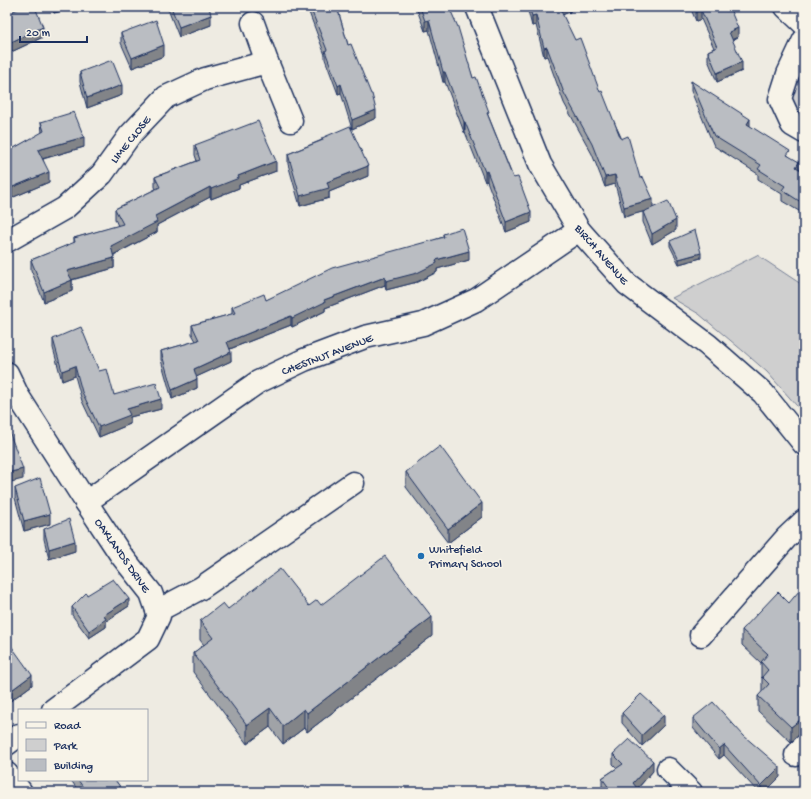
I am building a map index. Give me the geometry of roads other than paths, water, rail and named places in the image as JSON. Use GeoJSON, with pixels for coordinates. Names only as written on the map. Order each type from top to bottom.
{"type":"FeatureCollection","features":[{"type":"Feature","properties":{"kind":"street","name":"BIRCH AVENUE"},"geometry":{"type":"LineString","coordinates":[[477,7],[540,164],[579,230],[627,284],[708,345],[763,393],[804,444]]}},
{"type":"Feature","properties":{"kind":"street"},"geometry":{"type":"LineString","coordinates":[[786,7],[804,24]]}},
{"type":"Feature","properties":{"kind":"street"},"geometry":{"type":"LineString","coordinates":[[253,23],[291,121]]}},
{"type":"Feature","properties":{"kind":"street"},"geometry":{"type":"LineString","coordinates":[[804,40],[788,74],[780,99],[792,125],[804,132]]}},
{"type":"Feature","properties":{"kind":"street","name":"LIME CLOSE"},"geometry":{"type":"LineString","coordinates":[[7,241],[65,208],[71,203],[102,174],[130,135],[166,96],[205,79],[267,62]]}},
{"type":"Feature","properties":{"kind":"street","name":"CHESTNUT AVENUE"},"geometry":{"type":"LineString","coordinates":[[86,502],[258,382],[304,360],[365,337],[423,324],[476,300],[579,230]]}},
{"type":"Feature","properties":{"kind":"street","name":"OAKLANDS DRIVE"},"geometry":{"type":"LineString","coordinates":[[7,373],[18,396],[86,502],[121,555],[151,593],[157,611]]}},
{"type":"Feature","properties":{"kind":"street"},"geometry":{"type":"LineString","coordinates":[[54,709],[148,639],[158,616],[157,611],[201,588],[353,483]]}},
{"type":"Feature","properties":{"kind":"street"},"geometry":{"type":"LineString","coordinates":[[701,635],[787,537],[804,522]]}},
{"type":"Feature","properties":{"kind":"street"},"geometry":{"type":"LineString","coordinates":[[7,744],[18,736]]}},
{"type":"Feature","properties":{"kind":"street"},"geometry":{"type":"LineString","coordinates":[[668,769],[692,792]]}},
{"type":"Feature","properties":{"kind":"street"},"geometry":{"type":"LineString","coordinates":[[7,774],[21,792]]}},
{"type":"Feature","properties":{"kind":"place","name":"Whitefield Primary School"},"geometry":{"type":"Point","coordinates":[421,556]}}]}
